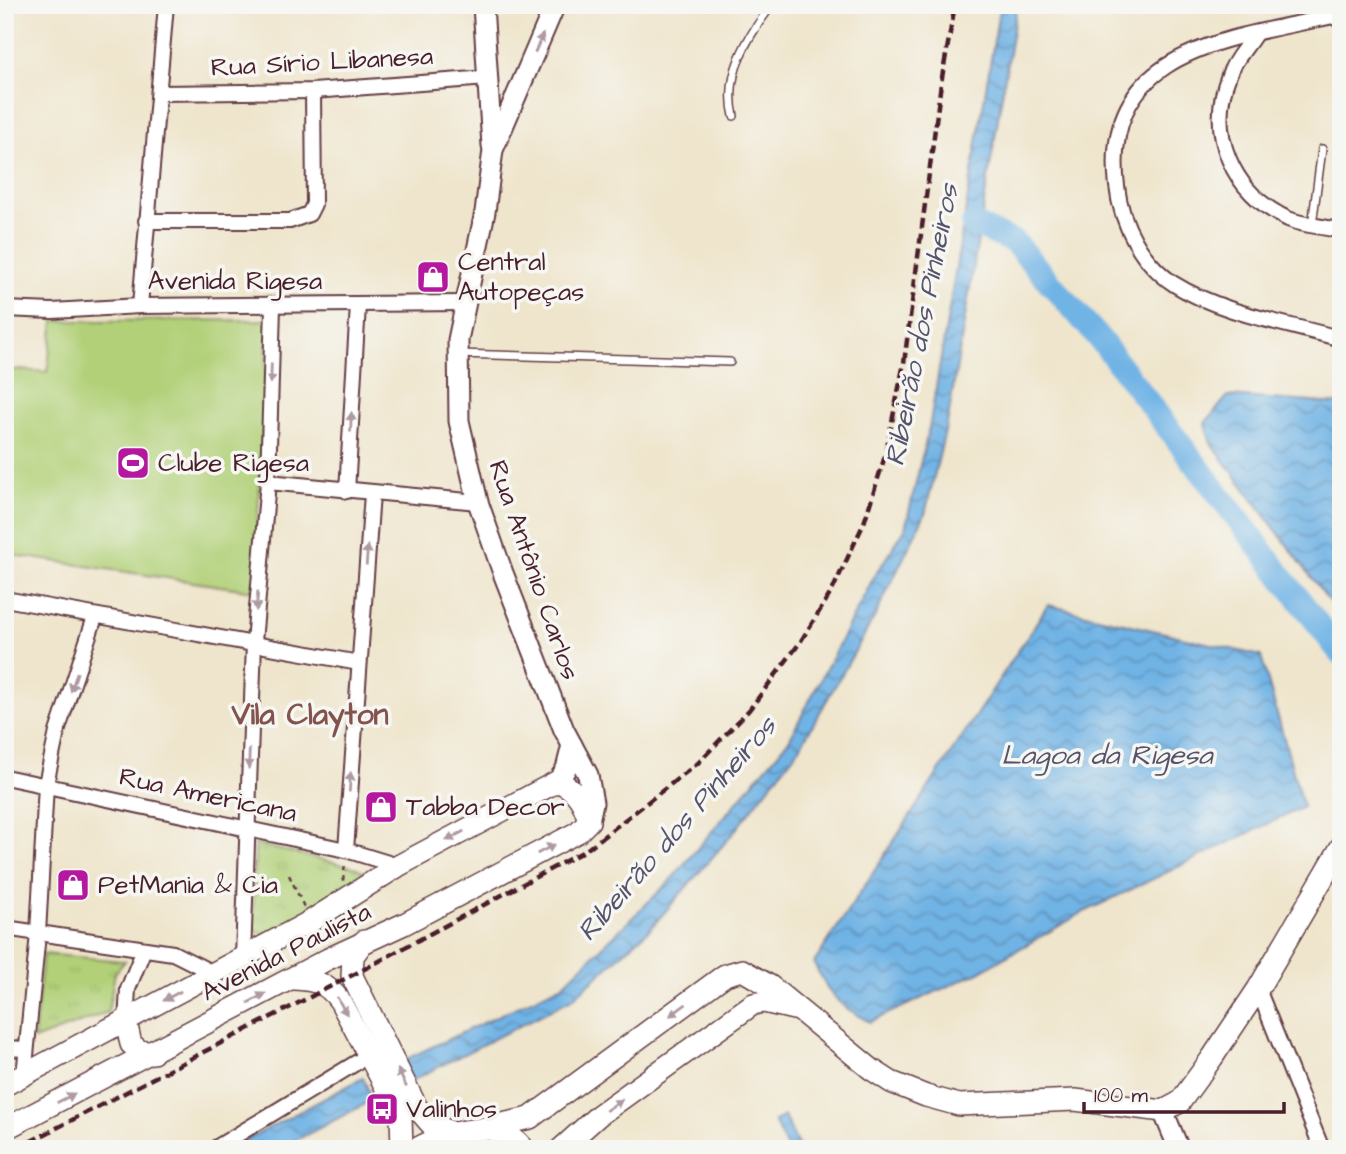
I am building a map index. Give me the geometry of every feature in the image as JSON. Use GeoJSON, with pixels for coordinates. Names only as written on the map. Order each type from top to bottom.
{"type":"FeatureCollection","features":[{"type":"Feature","properties":{"kind":"main road"},"geometry":{"type":"LineString","coordinates":[[483,5],[493,150]]}},
{"type":"Feature","properties":{"kind":"main road","name":"Rua Antônio Carlos"},"geometry":{"type":"LineString","coordinates":[[555,5],[493,150],[485,212],[464,303],[458,354],[459,421],[478,502],[521,621],[592,790],[593,803],[589,821]]}},
{"type":"Feature","properties":{"kind":"main road"},"geometry":{"type":"LineString","coordinates":[[487,71],[500,83],[511,87],[522,82]]}},
{"type":"Feature","properties":{"kind":"main road"},"geometry":{"type":"LineString","coordinates":[[572,745],[566,769],[558,780],[573,789],[583,800],[589,821]]}},
{"type":"Feature","properties":{"kind":"main road","name":"Avenida Paulista"},"geometry":{"type":"LineString","coordinates":[[15,1081],[342,904],[398,866],[558,780]]}},
{"type":"Feature","properties":{"kind":"main road","name":"Avenida Paulista"},"geometry":{"type":"LineString","coordinates":[[5,1129],[364,941],[404,924],[578,832],[589,821]]}},
{"type":"Feature","properties":{"kind":"main road"},"geometry":{"type":"LineString","coordinates":[[416,1149],[456,1133],[530,1118],[734,971],[747,971],[761,979],[871,1069],[891,1082],[926,1096],[959,1105],[1075,1100],[1163,1111],[1180,1102],[1258,989],[1338,858]]}},
{"type":"Feature","properties":{"kind":"main road"},"geometry":{"type":"LineString","coordinates":[[364,941],[353,956],[352,976],[376,1055]]}},
{"type":"Feature","properties":{"kind":"main road"},"geometry":{"type":"LineString","coordinates":[[734,971],[752,990],[753,1004]]}},
{"type":"Feature","properties":{"kind":"main road"},"geometry":{"type":"LineString","coordinates":[[294,979],[312,980],[330,987],[376,1055],[409,1112],[456,1133]]}},
{"type":"Feature","properties":{"kind":"main road"},"geometry":{"type":"LineString","coordinates":[[561,1149],[599,1115],[753,1004],[776,1004],[799,1011]]}},
{"type":"Feature","properties":{"kind":"main road"},"geometry":{"type":"LineString","coordinates":[[126,1022],[131,1044],[140,1051],[153,1053]]}},
{"type":"Feature","properties":{"kind":"main road"},"geometry":{"type":"LineString","coordinates":[[1163,1111],[1179,1149]]}},
{"type":"Feature","properties":{"kind":"main road"},"geometry":{"type":"LineString","coordinates":[[402,1149],[409,1112]]}},
{"type":"Feature","properties":{"kind":"main road"},"geometry":{"type":"LineString","coordinates":[[484,1128],[506,1134],[524,1149]]}},
{"type":"Feature","properties":{"kind":"street"},"geometry":{"type":"LineString","coordinates":[[140,306],[166,5]]}},
{"type":"Feature","properties":{"kind":"street"},"geometry":{"type":"LineString","coordinates":[[1337,14],[1185,53],[1153,74],[1132,98],[1114,160],[1118,200],[1128,229],[1145,257],[1173,283],[1209,301],[1341,339]]}},
{"type":"Feature","properties":{"kind":"street"},"geometry":{"type":"LineString","coordinates":[[1255,34],[1230,72],[1222,98],[1222,136],[1227,161],[1242,186],[1263,206],[1290,220],[1341,231]]}},
{"type":"Feature","properties":{"kind":"street","name":"Rua Sírio Libanesa"},"geometry":{"type":"LineString","coordinates":[[159,93],[313,91],[487,71]]}},
{"type":"Feature","properties":{"kind":"street"},"geometry":{"type":"LineString","coordinates":[[146,221],[290,222],[309,214],[314,204],[313,91]]}},
{"type":"Feature","properties":{"kind":"street","name":"Avenida Rigesa"},"geometry":{"type":"LineString","coordinates":[[5,309],[52,311],[140,306],[464,303]]}},
{"type":"Feature","properties":{"kind":"street"},"geometry":{"type":"LineString","coordinates":[[347,491],[358,305]]}},
{"type":"Feature","properties":{"kind":"street"},"geometry":{"type":"LineString","coordinates":[[243,958],[254,642],[268,482],[273,306]]}},
{"type":"Feature","properties":{"kind":"street"},"geometry":{"type":"LineString","coordinates":[[268,482],[478,502]]}},
{"type":"Feature","properties":{"kind":"street"},"geometry":{"type":"LineString","coordinates":[[346,850],[372,494]]}},
{"type":"Feature","properties":{"kind":"street"},"geometry":{"type":"LineString","coordinates":[[5,599],[359,663]]}},
{"type":"Feature","properties":{"kind":"street"},"geometry":{"type":"LineString","coordinates":[[15,1081],[26,1049],[38,934],[46,784],[57,732],[95,617]]}},
{"type":"Feature","properties":{"kind":"street","name":"Rua Americana"},"geometry":{"type":"LineString","coordinates":[[5,777],[346,850],[398,866]]}},
{"type":"Feature","properties":{"kind":"street"},"geometry":{"type":"LineString","coordinates":[[5,928],[173,953],[213,973]]}},
{"type":"Feature","properties":{"kind":"street"},"geometry":{"type":"LineString","coordinates":[[126,1022],[128,989],[144,949]]}},
{"type":"Feature","properties":{"kind":"street"},"geometry":{"type":"LineString","coordinates":[[1258,989],[1322,1149]]}},
{"type":"Feature","properties":{"kind":"street"},"geometry":{"type":"LineString","coordinates":[[5,1048],[26,1049]]}},
{"type":"Feature","properties":{"kind":"street"},"geometry":{"type":"LineString","coordinates":[[214,1149],[376,1055]]}},
{"type":"Feature","properties":{"kind":"lane"},"geometry":{"type":"LineString","coordinates":[[734,116],[729,96],[732,78],[752,30],[772,5]]}},
{"type":"Feature","properties":{"kind":"lane"},"geometry":{"type":"LineString","coordinates":[[1312,225],[1322,149]]}},
{"type":"Feature","properties":{"kind":"lane"},"geometry":{"type":"LineString","coordinates":[[458,354],[730,362]]}},
{"type":"Feature","properties":{"kind":"path"},"geometry":{"type":"LineString","coordinates":[[342,904],[346,850]]}},
{"type":"Feature","properties":{"kind":"green space","name":"Clube Rigesa"},"geometry":{"type":"Polygon","coordinates":[[[268,320],[254,591],[5,554],[5,369],[47,372],[54,321],[268,320]]]}},
{"type":"Feature","properties":{"kind":"green space"},"geometry":{"type":"Polygon","coordinates":[[[255,844],[357,868],[365,873],[366,883],[267,934],[258,933],[253,928],[255,844]]]}},
{"type":"Feature","properties":{"kind":"green space"},"geometry":{"type":"Polygon","coordinates":[[[43,954],[125,961],[115,973],[108,1012],[34,1040],[43,954]]]}},
{"type":"Feature","properties":{"kind":"green space"},"geometry":{"type":"Polygon","coordinates":[[[484,1138],[509,1149],[440,1149],[484,1138]]]}},
{"type":"Feature","properties":{"kind":"water"},"geometry":{"type":"Polygon","coordinates":[[[1000,5],[1017,5],[948,419],[925,514],[874,618],[800,747],[729,838],[650,929],[572,999],[409,1082],[398,1063],[563,985],[670,881],[789,740],[875,575],[905,529],[930,423],[1000,5]]]}},
{"type":"Feature","properties":{"kind":"water"},"geometry":{"type":"Polygon","coordinates":[[[1228,396],[1341,404],[1341,617],[1211,443],[1205,423],[1228,396]]]}},
{"type":"Feature","properties":{"kind":"water","name":"Lagoa da Rigesa"},"geometry":{"type":"Polygon","coordinates":[[[1048,605],[1261,656],[1303,807],[1084,912],[979,972],[870,1022],[836,999],[814,963],[1048,605]]]}},
{"type":"Feature","properties":{"kind":"water"},"geometry":{"type":"Polygon","coordinates":[[[363,1078],[373,1100],[279,1149],[229,1149],[363,1078]]]}},
{"type":"Feature","properties":{"kind":"water"},"geometry":{"type":"Polygon","coordinates":[[[784,1116],[799,1147],[787,1149],[774,1121],[784,1116]]]}},
{"type":"Feature","properties":{"kind":"waterway","name":"Ribeirão dos Pinheiros"},"geometry":{"type":"LineString","coordinates":[[973,224],[1014,242],[1099,338],[1341,654]]}},
{"type":"Feature","properties":{"kind":"railway"},"geometry":{"type":"LineString","coordinates":[[16,1149],[370,966],[586,850],[698,763],[749,710],[799,644],[832,591],[864,523],[885,456],[904,363],[941,83],[955,5]]}},
{"type":"Feature","properties":{"kind":"place","name":"Central Autopeças"},"geometry":{"type":"Point","coordinates":[433,277]}},
{"type":"Feature","properties":{"kind":"place","name":"Clube Rigesa"},"geometry":{"type":"Point","coordinates":[133,463]}},
{"type":"Feature","properties":{"kind":"place","name":"Tabba Decor"},"geometry":{"type":"Point","coordinates":[381,807]}},
{"type":"Feature","properties":{"kind":"place","name":"PetMania & Cia"},"geometry":{"type":"Point","coordinates":[73,885]}},
{"type":"Feature","properties":{"kind":"place","name":"Valinhos"},"geometry":{"type":"Point","coordinates":[382,1109]}},
{"type":"Feature","properties":{"kind":"district","name":"Vila Clayton"},"geometry":{"type":"Point","coordinates":[310,715]}}]}
